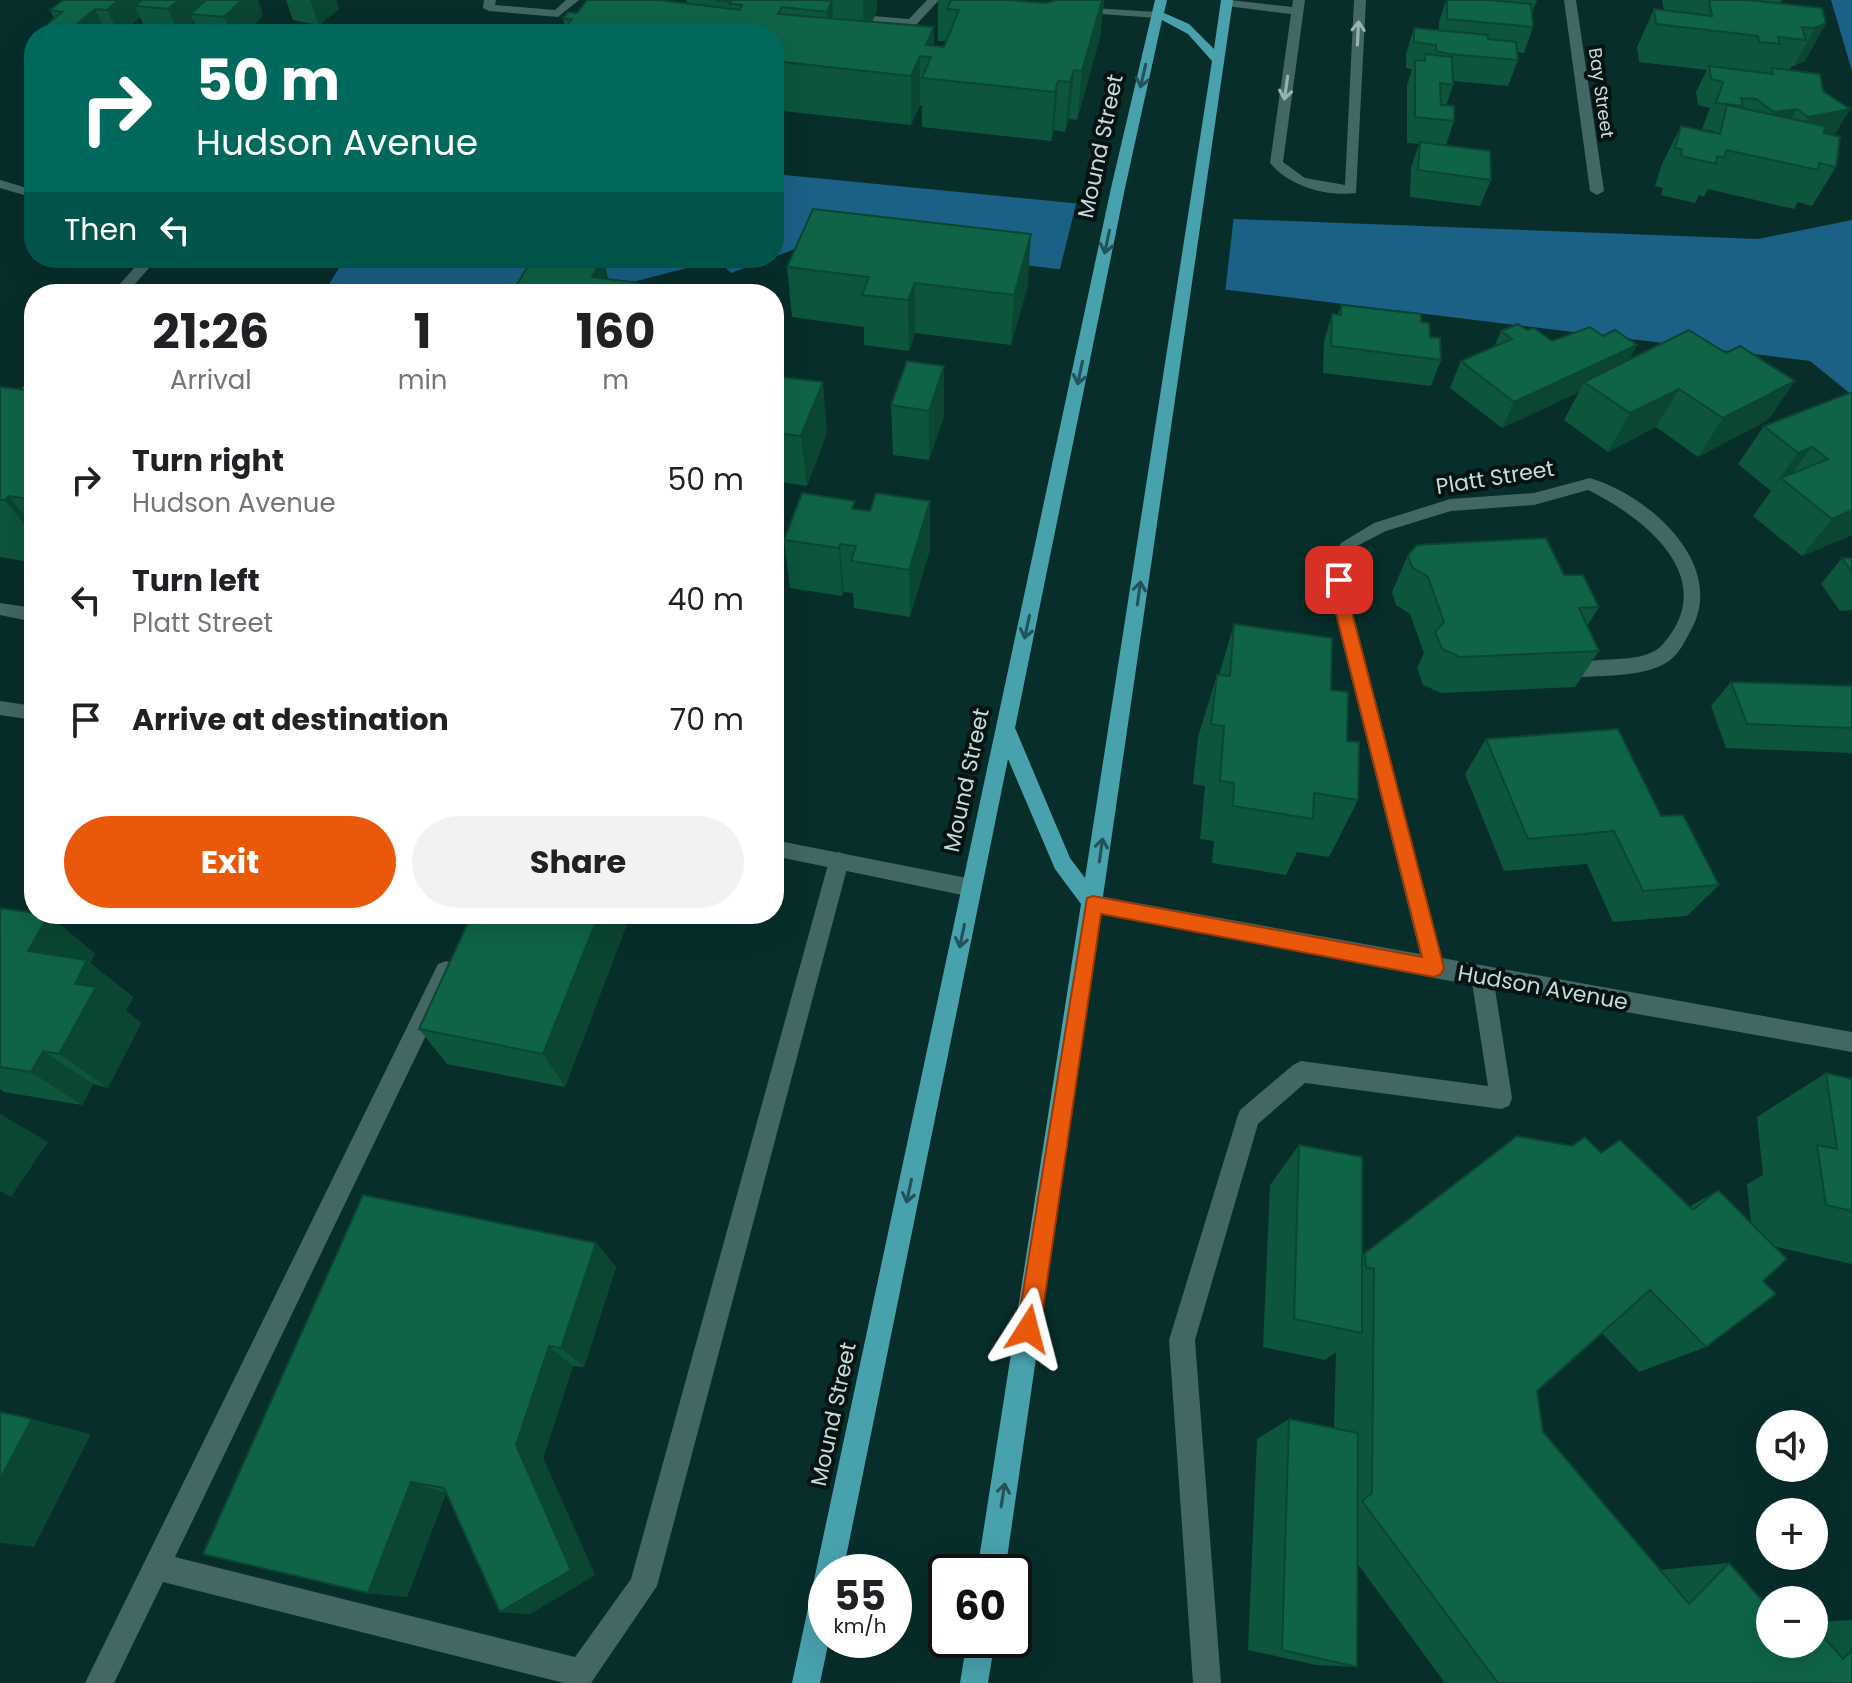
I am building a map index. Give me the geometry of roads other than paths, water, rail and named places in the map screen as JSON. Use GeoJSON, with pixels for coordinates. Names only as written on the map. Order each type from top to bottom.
{"type":"FeatureCollection","features":[{"type":"Feature","properties":{"kind":"main road","name":"Mound Street"},"geometry":{"type":"LineString","coordinates":[[833,1554],[1118,188],[1161,0]]}},
{"type":"Feature","properties":{"kind":"main road"},"geometry":{"type":"LineString","coordinates":[[994,1554],[1226,1]]}},
{"type":"Feature","properties":{"kind":"main road"},"geometry":{"type":"LineString","coordinates":[[1157,15],[1178,20],[1191,29],[1218,61]]}},
{"type":"Feature","properties":{"kind":"main road"},"geometry":{"type":"LineString","coordinates":[[1006,730],[1062,863],[1093,904]]}},
{"type":"Feature","properties":{"kind":"main road"},"geometry":{"type":"LineString","coordinates":[[806,1683],[811,1658]]}},
{"type":"Feature","properties":{"kind":"main road"},"geometry":{"type":"LineString","coordinates":[[974,1683],[978,1658]]}},
{"type":"Feature","properties":{"kind":"street"},"geometry":{"type":"LineString","coordinates":[[490,0],[489,8],[499,11],[558,14],[573,0]]}},
{"type":"Feature","properties":{"kind":"street"},"geometry":{"type":"LineString","coordinates":[[873,19],[912,23],[933,0]]}},
{"type":"Feature","properties":{"kind":"street"},"geometry":{"type":"LineString","coordinates":[[1226,1],[1298,5],[1276,163],[1284,173],[1301,183],[1351,190],[1360,0]]}},
{"type":"Feature","properties":{"kind":"street","name":"Bay Street"},"geometry":{"type":"LineString","coordinates":[[1570,0],[1597,191]]}},
{"type":"Feature","properties":{"kind":"street"},"geometry":{"type":"LineString","coordinates":[[1061,9],[1157,15]]}},
{"type":"Feature","properties":{"kind":"street"},"geometry":{"type":"LineString","coordinates":[[0,184],[24,191]]}},
{"type":"Feature","properties":{"kind":"street"},"geometry":{"type":"LineString","coordinates":[[127,284],[142,268]]}},
{"type":"Feature","properties":{"kind":"street"},"geometry":{"type":"LineString","coordinates":[[0,420],[24,398]]}},
{"type":"Feature","properties":{"kind":"street","name":"Platt Street"},"geometry":{"type":"LineString","coordinates":[[1434,968],[1340,597],[1338,564],[1349,543],[1380,527],[1450,505],[1534,499],[1590,484],[1636,509],[1667,535],[1682,557],[1691,579],[1690,603],[1689,615],[1676,642],[1660,659],[1581,670]]}},
{"type":"Feature","properties":{"kind":"street"},"geometry":{"type":"LineString","coordinates":[[0,609],[24,613]]}},
{"type":"Feature","properties":{"kind":"street"},"geometry":{"type":"LineString","coordinates":[[0,708],[24,712]]}},
{"type":"Feature","properties":{"kind":"street"},"geometry":{"type":"LineString","coordinates":[[784,850],[972,888]]}},
{"type":"Feature","properties":{"kind":"street"},"geometry":{"type":"LineString","coordinates":[[156,1566],[581,1673],[643,1586],[839,861]]}},
{"type":"Feature","properties":{"kind":"street","name":"Hudson Avenue"},"geometry":{"type":"LineString","coordinates":[[1093,904],[1852,1042]]}},
{"type":"Feature","properties":{"kind":"street"},"geometry":{"type":"LineString","coordinates":[[99,1683],[454,956]]}},
{"type":"Feature","properties":{"kind":"street"},"geometry":{"type":"LineString","coordinates":[[1207,1683],[1182,1340],[1248,1118],[1301,1072],[1501,1098],[1482,976]]}},
{"type":"Feature","properties":{"kind":"water"},"geometry":{"type":"Polygon","coordinates":[[[1831,0],[1852,0],[1852,71],[1831,0]]]}},
{"type":"Feature","properties":{"kind":"water"},"geometry":{"type":"Polygon","coordinates":[[[784,175],[1236,219],[1758,239],[1852,220],[1852,395],[1810,361],[819,240],[784,253],[784,175]]]}},
{"type":"Feature","properties":{"kind":"water"},"geometry":{"type":"Polygon","coordinates":[[[339,268],[687,268],[625,284],[329,284],[339,268]]]}},
{"type":"Feature","properties":{"kind":"water"},"geometry":{"type":"Polygon","coordinates":[[[726,268],[744,268],[731,273],[726,268]]]}}]}
